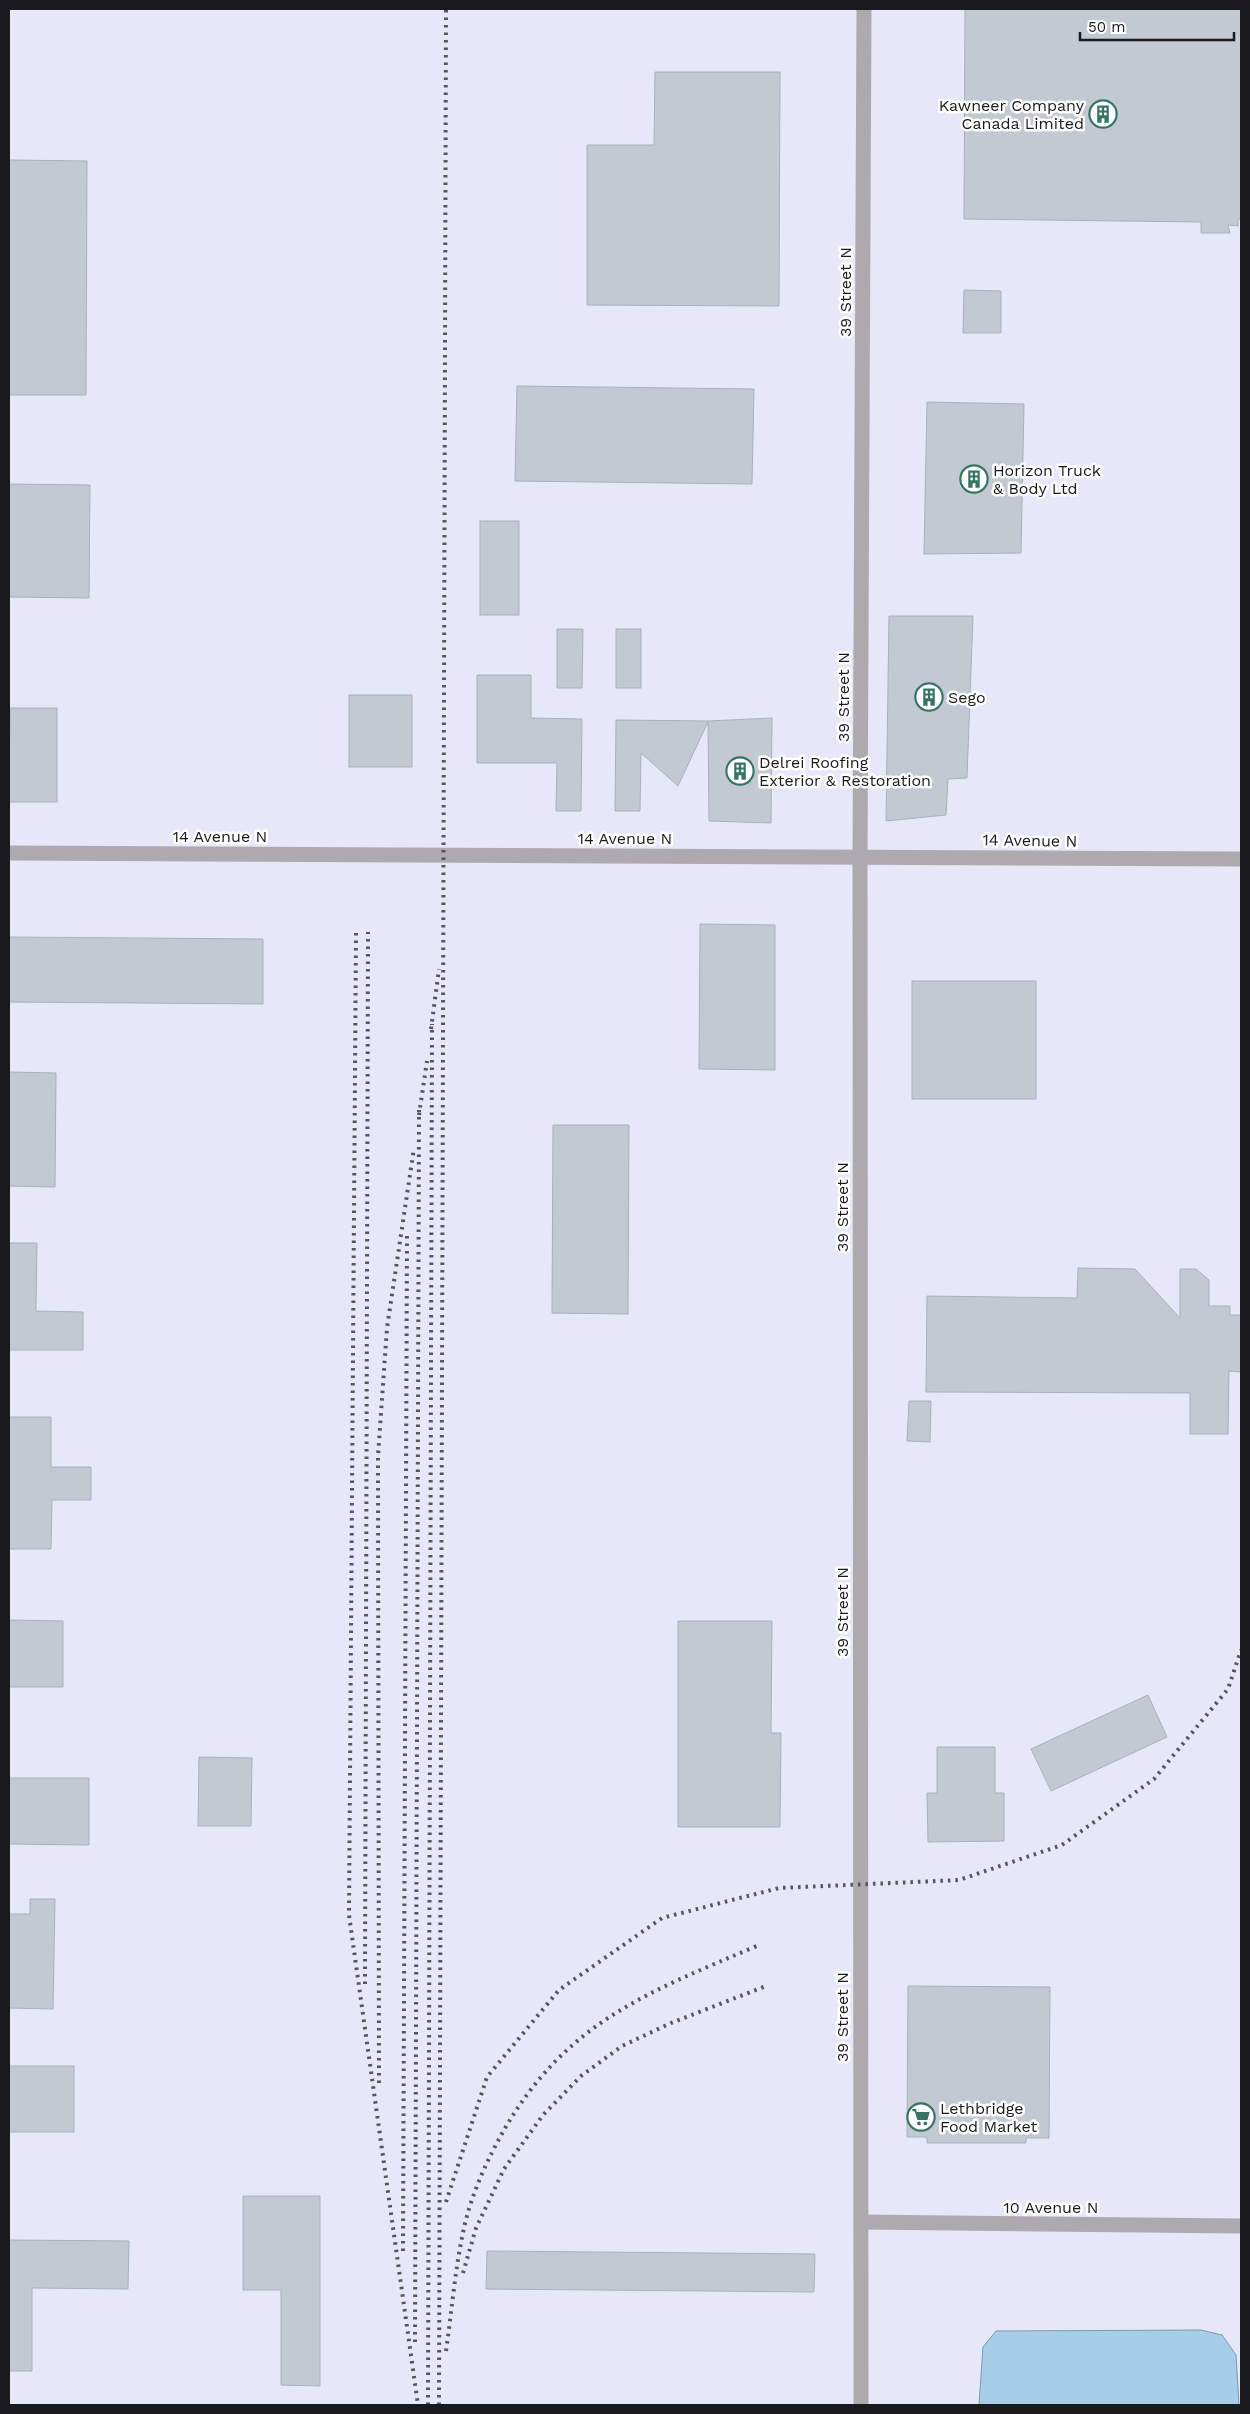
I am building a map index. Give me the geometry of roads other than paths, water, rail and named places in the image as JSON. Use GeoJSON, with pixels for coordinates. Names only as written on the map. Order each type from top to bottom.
{"type":"FeatureCollection","features":[{"type":"Feature","properties":{"kind":"street","name":"39 Street N"},"geometry":{"type":"LineString","coordinates":[[861,2405],[860,856],[864,9]]}},
{"type":"Feature","properties":{"kind":"street","name":"14 Avenue N"},"geometry":{"type":"LineString","coordinates":[[9,853],[1241,859]]}},
{"type":"Feature","properties":{"kind":"street","name":"10 Avenue N"},"geometry":{"type":"LineString","coordinates":[[861,2222],[1241,2226]]}},
{"type":"Feature","properties":{"kind":"water"},"geometry":{"type":"Polygon","coordinates":[[[1201,2330],[1222,2335],[1236,2355],[1239,2405],[979,2405],[983,2347],[996,2331],[1201,2330]]]}},
{"type":"Feature","properties":{"kind":"railway"},"geometry":{"type":"LineString","coordinates":[[439,2405],[446,9]]}},
{"type":"Feature","properties":{"kind":"railway"},"geometry":{"type":"LineString","coordinates":[[365,1984],[368,932]]}},
{"type":"Feature","properties":{"kind":"railway"},"geometry":{"type":"LineString","coordinates":[[356,933],[349,1915],[418,2405]]}},
{"type":"Feature","properties":{"kind":"railway"},"geometry":{"type":"LineString","coordinates":[[431,1029],[439,969]]}},
{"type":"Feature","properties":{"kind":"railway"},"geometry":{"type":"LineString","coordinates":[[428,2405],[432,1024]]}},
{"type":"Feature","properties":{"kind":"railway"},"geometry":{"type":"LineString","coordinates":[[419,1115],[427,1061]]}},
{"type":"Feature","properties":{"kind":"railway"},"geometry":{"type":"LineString","coordinates":[[415,2342],[419,1110]]}},
{"type":"Feature","properties":{"kind":"railway"},"geometry":{"type":"LineString","coordinates":[[379,2083],[378,1456],[387,1328],[414,1148]]}},
{"type":"Feature","properties":{"kind":"railway"},"geometry":{"type":"LineString","coordinates":[[403,2251],[407,1234]]}},
{"type":"Feature","properties":{"kind":"railway"},"geometry":{"type":"LineString","coordinates":[[446,2202],[487,2077],[559,1990],[662,1918],[779,1888],[959,1880],[1062,1845],[1154,1779],[1228,1689],[1241,1650]]}},
{"type":"Feature","properties":{"kind":"railway"},"geometry":{"type":"LineString","coordinates":[[446,2351],[458,2258],[471,2203],[498,2141],[529,2093],[555,2062],[583,2036],[614,2014],[682,1978],[759,1945]]}},
{"type":"Feature","properties":{"kind":"railway"},"geometry":{"type":"LineString","coordinates":[[463,2273],[476,2228],[504,2169],[543,2115],[581,2076],[622,2046],[671,2023],[766,1986]]}},
{"type":"Feature","properties":{"kind":"place","name":"Kawneer Company Canada Limited"},"geometry":{"type":"Point","coordinates":[1103,114]}},
{"type":"Feature","properties":{"kind":"place","name":"Horizon Truck & Body Ltd"},"geometry":{"type":"Point","coordinates":[974,479]}},
{"type":"Feature","properties":{"kind":"place","name":"Sego"},"geometry":{"type":"Point","coordinates":[929,697]}},
{"type":"Feature","properties":{"kind":"place","name":"Delrei Roofing Exterior & Restoration"},"geometry":{"type":"Point","coordinates":[740,771]}},
{"type":"Feature","properties":{"kind":"place","name":"Lethbridge Food Market"},"geometry":{"type":"Point","coordinates":[921,2117]}}]}
